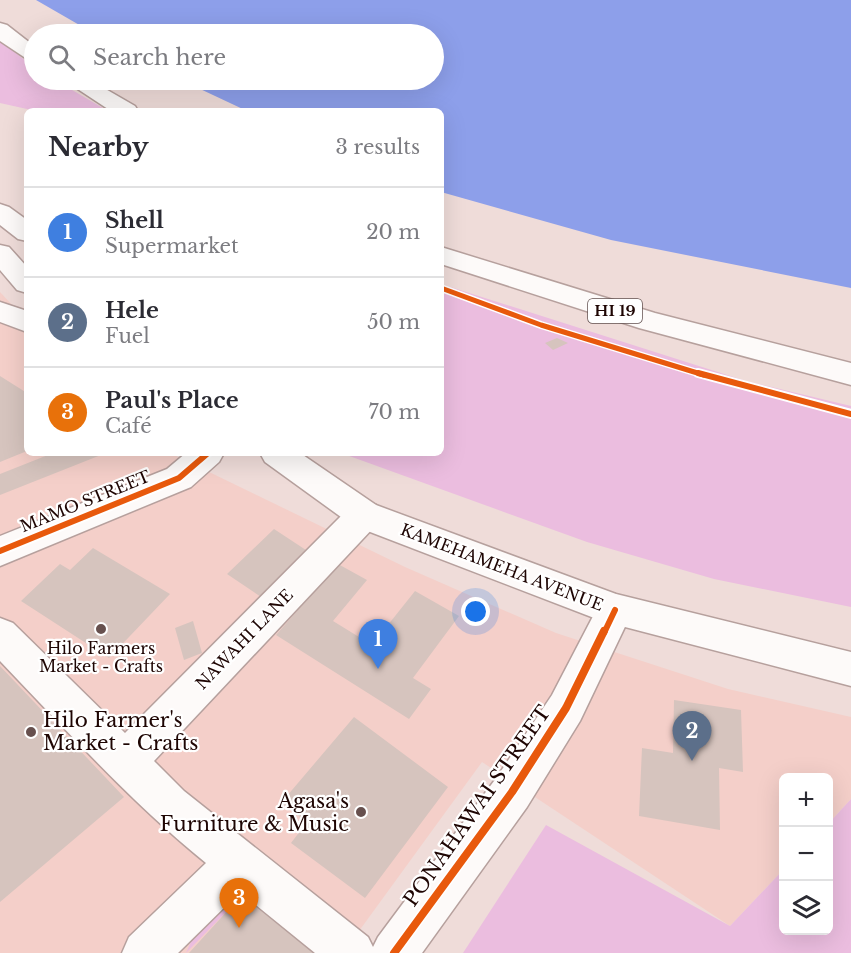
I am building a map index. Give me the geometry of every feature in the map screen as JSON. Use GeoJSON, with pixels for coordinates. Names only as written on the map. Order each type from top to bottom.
{"type":"FeatureCollection","features":[{"type":"Feature","properties":{"kind":"main road"},"geometry":{"type":"LineString","coordinates":[[4,32],[24,47]]}},
{"type":"Feature","properties":{"kind":"main road"},"geometry":{"type":"LineString","coordinates":[[92,90],[122,108]]}},
{"type":"Feature","properties":{"kind":"main road"},"geometry":{"type":"LineString","coordinates":[[0,212],[24,231]]}},
{"type":"Feature","properties":{"kind":"main road"},"geometry":{"type":"LineString","coordinates":[[0,253],[24,281]]}},
{"type":"Feature","properties":{"kind":"main road","name":"HI 19"},"geometry":{"type":"LineString","coordinates":[[444,256],[601,307],[851,374]]}},
{"type":"Feature","properties":{"kind":"main road"},"geometry":{"type":"LineString","coordinates":[[0,312],[24,321]]}},
{"type":"Feature","properties":{"kind":"main road","name":"MAMO STREET"},"geometry":{"type":"LineString","coordinates":[[0,551],[179,478],[205,456]]}},
{"type":"Feature","properties":{"kind":"main road","name":"KAMEHAMEHA AVENUE"},"geometry":{"type":"LineString","coordinates":[[280,456],[364,515],[615,610],[851,669]]}},
{"type":"Feature","properties":{"kind":"main road","name":"NAWAHI LANE"},"geometry":{"type":"LineString","coordinates":[[124,763],[364,515]]}},
{"type":"Feature","properties":{"kind":"main road","name":"PONAHAWAI STREET"},"geometry":{"type":"LineString","coordinates":[[394,953],[518,783],[566,708],[615,610]]}},
{"type":"Feature","properties":{"kind":"main road"},"geometry":{"type":"LineString","coordinates":[[0,635],[169,806],[352,953]]}},
{"type":"Feature","properties":{"kind":"main road"},"geometry":{"type":"LineString","coordinates":[[145,953],[224,877],[237,860]]}},
{"type":"Feature","properties":{"kind":"shaded area"},"geometry":{"type":"Polygon","coordinates":[[[0,41],[24,59],[24,90],[72,90],[103,108],[24,108],[0,103],[0,41]]]}},
{"type":"Feature","properties":{"kind":"shaded area"},"geometry":{"type":"Polygon","coordinates":[[[444,285],[746,381],[851,406],[851,607],[714,579],[587,542],[349,456],[444,456],[444,285]]]}},
{"type":"Feature","properties":{"kind":"shaded area"},"geometry":{"type":"Polygon","coordinates":[[[0,292],[24,318],[24,456],[176,456],[405,567],[556,633],[728,689],[851,717],[851,799],[833,819],[833,773],[779,773],[779,874],[730,926],[482,762],[343,953],[0,953],[0,292]]]}},
{"type":"Feature","properties":{"kind":"shaded area"},"geometry":{"type":"Polygon","coordinates":[[[851,799],[851,953],[463,953],[546,825],[730,926],[779,874],[779,935],[833,935],[833,819],[851,799]]]}},
{"type":"Feature","properties":{"kind":"shaded area"},"geometry":{"type":"Polygon","coordinates":[[[221,890],[233,905],[186,953],[208,903],[221,890]]]}},
{"type":"Feature","properties":{"kind":"water"},"geometry":{"type":"Polygon","coordinates":[[[36,0],[851,0],[851,288],[611,240],[444,193],[444,108],[241,108],[202,90],[444,90],[444,24],[78,24],[36,0]]]}},
{"type":"Feature","properties":{"kind":"building"},"geometry":{"type":"Polygon","coordinates":[[[557,338],[568,343],[553,350],[545,343],[557,338]]]}},
{"type":"Feature","properties":{"kind":"building"},"geometry":{"type":"Polygon","coordinates":[[[0,376],[24,391],[24,452],[0,462],[0,376]]]}},
{"type":"Feature","properties":{"kind":"building"},"geometry":{"type":"Polygon","coordinates":[[[45,456],[98,456],[0,495],[0,474],[45,456]]]}},
{"type":"Feature","properties":{"kind":"building"},"geometry":{"type":"Polygon","coordinates":[[[274,529],[312,554],[267,601],[227,574],[274,529]]]}},
{"type":"Feature","properties":{"kind":"building","name":"Hilo Farmers Market - Crafts"},"geometry":{"type":"Polygon","coordinates":[[[93,548],[170,594],[109,658],[21,601],[60,564],[70,570],[93,548]]]}},
{"type":"Feature","properties":{"kind":"building"},"geometry":{"type":"Polygon","coordinates":[[[338,564],[367,580],[333,621],[372,645],[415,591],[459,616],[413,678],[431,689],[409,719],[276,635],[338,564]]]}},
{"type":"Feature","properties":{"kind":"building"},"geometry":{"type":"Polygon","coordinates":[[[193,621],[202,653],[184,660],[175,628],[193,621]]]}},
{"type":"Feature","properties":{"kind":"building","name":"Hilo Farmer's Market - Crafts"},"geometry":{"type":"Polygon","coordinates":[[[0,666],[124,797],[0,902],[0,666]]]}},
{"type":"Feature","properties":{"kind":"building"},"geometry":{"type":"Polygon","coordinates":[[[674,700],[741,710],[743,772],[719,768],[720,830],[639,816],[642,748],[673,753],[674,700]]]}},
{"type":"Feature","properties":{"kind":"building","name":"Agasa's Furniture & Music"},"geometry":{"type":"Polygon","coordinates":[[[354,717],[448,787],[365,898],[291,843],[307,822],[281,803],[354,717]]]}},
{"type":"Feature","properties":{"kind":"building"},"geometry":{"type":"Polygon","coordinates":[[[249,887],[318,953],[189,953],[249,887]]]}},
{"type":"Feature","properties":{"kind":"cycle path"},"geometry":{"type":"LineString","coordinates":[[444,289],[592,342],[696,373],[851,414]]}},
{"type":"Feature","properties":{"kind":"cycle path"},"geometry":{"type":"LineString","coordinates":[[0,551],[179,478],[205,456]]}},
{"type":"Feature","properties":{"kind":"cycle path"},"geometry":{"type":"LineString","coordinates":[[394,953],[512,792],[566,708],[615,610]]}},
{"type":"Feature","properties":{"kind":"place","name":"Hilo Farmers Market - Crafts"},"geometry":{"type":"Point","coordinates":[101,629]}},
{"type":"Feature","properties":{"kind":"place","name":"Shell"},"geometry":{"type":"Point","coordinates":[378,669]}},
{"type":"Feature","properties":{"kind":"place","name":"Hilo Farmer's Market - Crafts"},"geometry":{"type":"Point","coordinates":[31,732]}},
{"type":"Feature","properties":{"kind":"place","name":"Hele"},"geometry":{"type":"Point","coordinates":[692,761]}},
{"type":"Feature","properties":{"kind":"place","name":"Agasa's Furniture & Music"},"geometry":{"type":"Point","coordinates":[361,812]}},
{"type":"Feature","properties":{"kind":"place","name":"Paul's Place"},"geometry":{"type":"Point","coordinates":[239,928]}}]}
